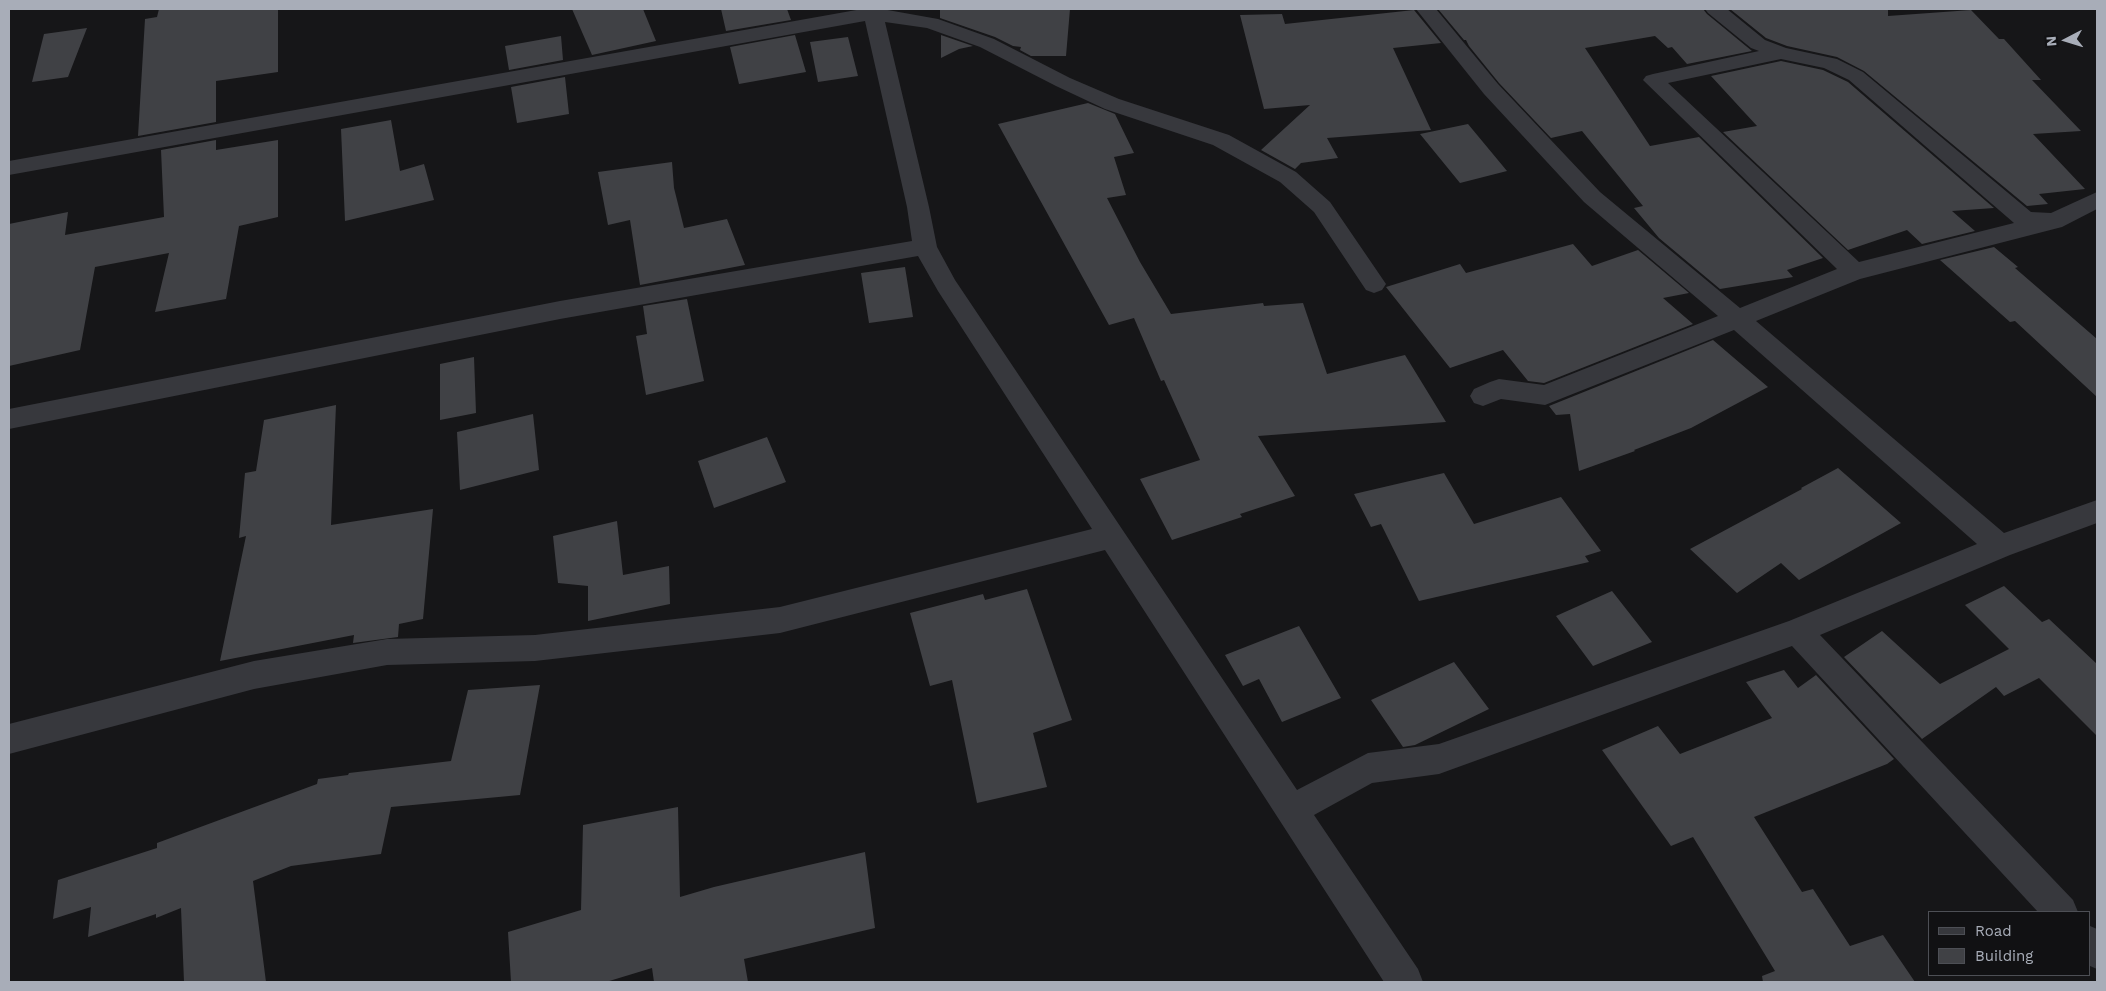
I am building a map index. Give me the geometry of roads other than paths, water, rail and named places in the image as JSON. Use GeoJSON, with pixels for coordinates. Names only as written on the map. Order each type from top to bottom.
{"type":"FeatureCollection","features":[{"type":"Feature","properties":{"kind":"street"},"geometry":{"type":"LineString","coordinates":[[1426,9],[1491,89],[1592,197],[1736,318],[2000,547]]}},
{"type":"Feature","properties":{"kind":"street"},"geometry":{"type":"LineString","coordinates":[[1715,9],[1758,44],[1781,53],[1830,63],[1856,76],[2025,220],[2054,221]]}},
{"type":"Feature","properties":{"kind":"street"},"geometry":{"type":"LineString","coordinates":[[873,12],[918,207],[925,247],[946,285],[1405,982]]}},
{"type":"Feature","properties":{"kind":"street"},"geometry":{"type":"LineString","coordinates":[[9,168],[873,12],[931,23],[986,42],[1063,82],[1112,104],[1221,140],[1288,177],[1322,207],[1374,284]]}},
{"type":"Feature","properties":{"kind":"street"},"geometry":{"type":"LineString","coordinates":[[1781,53],[1653,80],[1854,272]]}},
{"type":"Feature","properties":{"kind":"street"},"geometry":{"type":"LineString","coordinates":[[1483,396],[1499,389],[1545,395],[1854,272],[2054,221],[2097,200]]}},
{"type":"Feature","properties":{"kind":"street"},"geometry":{"type":"LineString","coordinates":[[9,419],[560,310],[925,247]]}},
{"type":"Feature","properties":{"kind":"street"},"geometry":{"type":"LineString","coordinates":[[1292,810],[1368,768],[1439,758],[1797,632],[2000,547],[2097,510]]}},
{"type":"Feature","properties":{"kind":"street"},"geometry":{"type":"LineString","coordinates":[[9,739],[254,675],[386,652],[535,648],[780,620],[1113,536]]}},
{"type":"Feature","properties":{"kind":"street"},"geometry":{"type":"LineString","coordinates":[[1797,632],[2060,911]]}}]}
